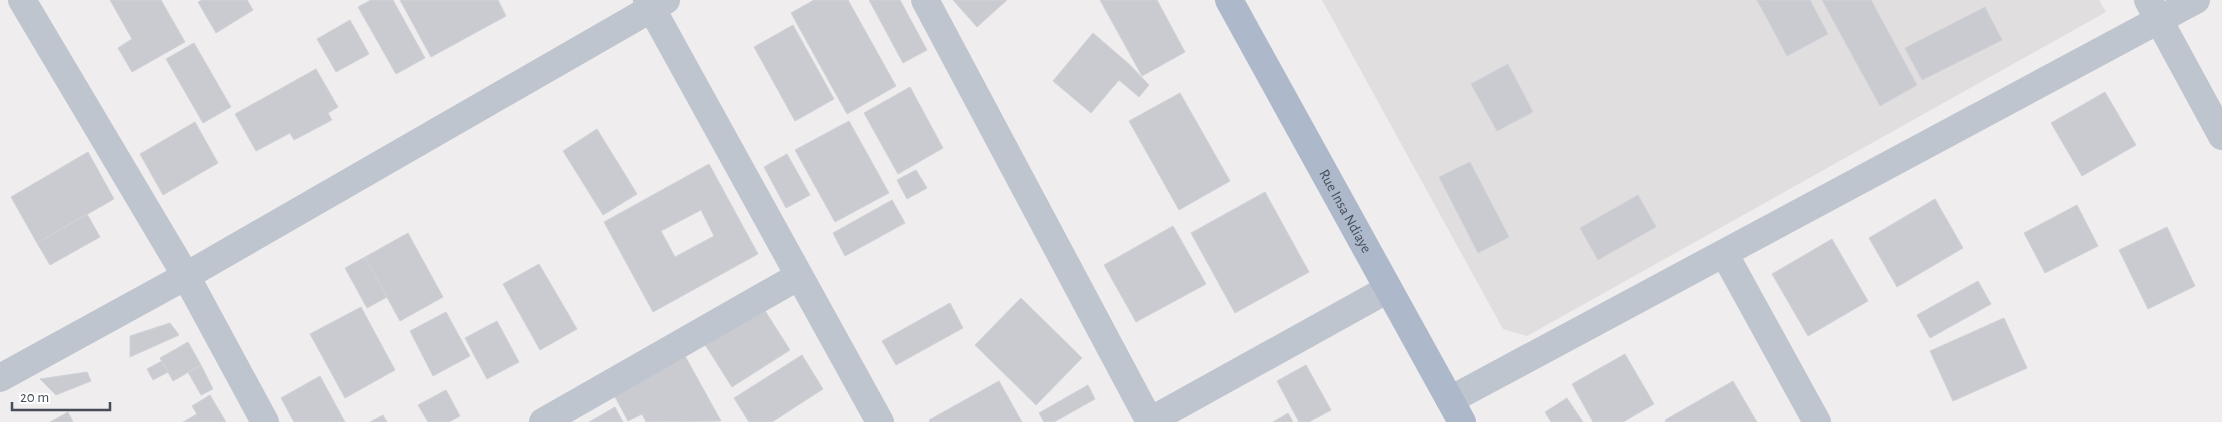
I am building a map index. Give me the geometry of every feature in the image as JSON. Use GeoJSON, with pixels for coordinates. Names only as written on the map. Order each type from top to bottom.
{"type":"FeatureCollection","features":[{"type":"Feature","properties":{"kind":"main road","name":"Rue Insa Ndiaye"},"geometry":{"type":"LineString","coordinates":[[1229,0],[1456,411]]}},
{"type":"Feature","properties":{"kind":"street"},"geometry":{"type":"LineString","coordinates":[[22,0],[186,276],[265,422]]}},
{"type":"Feature","properties":{"kind":"street"},"geometry":{"type":"LineString","coordinates":[[925,0],[1150,422],[1388,289]]}},
{"type":"Feature","properties":{"kind":"street"},"geometry":{"type":"LineString","coordinates":[[1456,411],[1724,254],[2153,10],[2196,0]]}},
{"type":"Feature","properties":{"kind":"street"},"geometry":{"type":"LineString","coordinates":[[0,378],[186,276],[655,3],[799,276],[880,422]]}},
{"type":"Feature","properties":{"kind":"street"},"geometry":{"type":"LineString","coordinates":[[2153,10],[2222,136]]}},
{"type":"Feature","properties":{"kind":"street"},"geometry":{"type":"LineString","coordinates":[[1724,254],[1817,422]]}},
{"type":"Feature","properties":{"kind":"street"},"geometry":{"type":"LineString","coordinates":[[543,422],[799,276]]}},
{"type":"Feature","properties":{"kind":"shaded area"},"geometry":{"type":"Polygon","coordinates":[[[1322,0],[2099,0],[2106,12],[1527,336],[1503,329],[1322,0]]]}},
{"type":"Feature","properties":{"kind":"building"},"geometry":{"type":"Polygon","coordinates":[[[110,0],[161,0],[185,42],[132,72],[118,48],[132,39],[110,0]]]}},
{"type":"Feature","properties":{"kind":"building"},"geometry":{"type":"Polygon","coordinates":[[[202,0],[247,0],[253,10],[216,33],[198,2],[202,0]]]}},
{"type":"Feature","properties":{"kind":"building"},"geometry":{"type":"Polygon","coordinates":[[[371,0],[393,0],[425,58],[396,74],[358,7],[371,0]]]}},
{"type":"Feature","properties":{"kind":"building"},"geometry":{"type":"Polygon","coordinates":[[[400,0],[498,0],[506,16],[431,57],[400,0]]]}},
{"type":"Feature","properties":{"kind":"building"},"geometry":{"type":"Polygon","coordinates":[[[814,0],[848,0],[896,86],[847,114],[791,13],[814,0]]]}},
{"type":"Feature","properties":{"kind":"building"},"geometry":{"type":"Polygon","coordinates":[[[869,0],[900,0],[927,50],[903,63],[869,0]]]}},
{"type":"Feature","properties":{"kind":"building"},"geometry":{"type":"Polygon","coordinates":[[[953,0],[1007,0],[977,27],[953,0]]]}},
{"type":"Feature","properties":{"kind":"building"},"geometry":{"type":"Polygon","coordinates":[[[1100,0],[1157,0],[1185,52],[1142,76],[1100,0]]]}},
{"type":"Feature","properties":{"kind":"building"},"geometry":{"type":"Polygon","coordinates":[[[1757,0],[1810,0],[1828,34],[1787,56],[1757,0]]]}},
{"type":"Feature","properties":{"kind":"building"},"geometry":{"type":"Polygon","coordinates":[[[1822,0],[1871,0],[1917,85],[1880,106],[1822,0]]]}},
{"type":"Feature","properties":{"kind":"building"},"geometry":{"type":"Polygon","coordinates":[[[1985,7],[2002,40],[1922,80],[1905,48],[1985,7]]]}},
{"type":"Feature","properties":{"kind":"building"},"geometry":{"type":"Polygon","coordinates":[[[350,20],[369,54],[336,72],[317,39],[350,20]]]}},
{"type":"Feature","properties":{"kind":"building"},"geometry":{"type":"Polygon","coordinates":[[[793,25],[834,99],[795,121],[754,47],[793,25]]]}},
{"type":"Feature","properties":{"kind":"building"},"geometry":{"type":"Polygon","coordinates":[[[1093,33],[1130,65],[1149,85],[1139,97],[1119,80],[1091,113],[1053,81],[1093,33]]]}},
{"type":"Feature","properties":{"kind":"building"},"geometry":{"type":"Polygon","coordinates":[[[194,43],[231,107],[203,123],[166,59],[194,43]]]}},
{"type":"Feature","properties":{"kind":"building"},"geometry":{"type":"Polygon","coordinates":[[[1508,64],[1533,112],[1497,131],[1471,84],[1508,64]]]}},
{"type":"Feature","properties":{"kind":"building"},"geometry":{"type":"Polygon","coordinates":[[[316,69],[338,107],[328,113],[332,120],[294,140],[290,133],[256,151],[235,114],[316,69]]]}},
{"type":"Feature","properties":{"kind":"building"},"geometry":{"type":"Polygon","coordinates":[[[910,87],[943,148],[898,174],[864,113],[910,87]]]}},
{"type":"Feature","properties":{"kind":"building"},"geometry":{"type":"Polygon","coordinates":[[[2105,92],[2136,145],[2082,176],[2051,123],[2105,92]]]}},
{"type":"Feature","properties":{"kind":"building"},"geometry":{"type":"Polygon","coordinates":[[[1180,93],[1230,181],[1179,210],[1129,121],[1180,93]]]}},
{"type":"Feature","properties":{"kind":"building"},"geometry":{"type":"Polygon","coordinates":[[[849,121],[889,193],[835,222],[795,150],[849,121]]]}},
{"type":"Feature","properties":{"kind":"building"},"geometry":{"type":"Polygon","coordinates":[[[195,122],[218,163],[163,195],[140,154],[195,122]]]}},
{"type":"Feature","properties":{"kind":"building"},"geometry":{"type":"Polygon","coordinates":[[[597,129],[637,194],[603,215],[563,151],[597,129]]]}},
{"type":"Feature","properties":{"kind":"building"},"geometry":{"type":"Polygon","coordinates":[[[88,152],[114,199],[37,243],[11,197],[88,152]]]}},
{"type":"Feature","properties":{"kind":"building"},"geometry":{"type":"Polygon","coordinates":[[[787,154],[810,195],[786,208],[764,167],[787,154]]]}},
{"type":"Feature","properties":{"kind":"building"},"geometry":{"type":"Polygon","coordinates":[[[1470,162],[1509,237],[1478,253],[1439,177],[1470,162]]]}},
{"type":"Feature","properties":{"kind":"building"},"geometry":{"type":"Polygon","coordinates":[[[709,164],[758,254],[653,312],[604,222],[709,164]],[[701,210],[661,231],[675,257],[714,236],[701,210]]]}},
{"type":"Feature","properties":{"kind":"building"},"geometry":{"type":"Polygon","coordinates":[[[916,170],[927,188],[907,199],[897,180],[916,170]]]}},
{"type":"Feature","properties":{"kind":"building"},"geometry":{"type":"Polygon","coordinates":[[[1265,192],[1309,272],[1235,313],[1191,233],[1265,192]]]}},
{"type":"Feature","properties":{"kind":"building"},"geometry":{"type":"Polygon","coordinates":[[[1638,195],[1656,227],[1598,260],[1580,228],[1638,195]]]}},
{"type":"Feature","properties":{"kind":"building"},"geometry":{"type":"Polygon","coordinates":[[[1935,199],[1963,248],[1897,287],[1869,238],[1935,199]]]}},
{"type":"Feature","properties":{"kind":"building"},"geometry":{"type":"Polygon","coordinates":[[[892,200],[905,223],[845,256],[833,233],[892,200]]]}},
{"type":"Feature","properties":{"kind":"building"},"geometry":{"type":"Polygon","coordinates":[[[2077,205],[2098,246],[2045,273],[2024,233],[2077,205]]]}},
{"type":"Feature","properties":{"kind":"building"},"geometry":{"type":"Polygon","coordinates":[[[87,214],[100,237],[50,265],[37,243],[87,214]]]}},
{"type":"Feature","properties":{"kind":"building"},"geometry":{"type":"Polygon","coordinates":[[[1173,226],[1206,284],[1136,322],[1104,265],[1173,226]]]}},
{"type":"Feature","properties":{"kind":"building"},"geometry":{"type":"Polygon","coordinates":[[[2167,227],[2195,286],[2148,309],[2119,250],[2167,227]]]}},
{"type":"Feature","properties":{"kind":"building"},"geometry":{"type":"Polygon","coordinates":[[[408,233],[443,297],[400,321],[365,257],[408,233]]]}},
{"type":"Feature","properties":{"kind":"building"},"geometry":{"type":"Polygon","coordinates":[[[1832,239],[1868,301],[1808,336],[1772,274],[1832,239]]]}},
{"type":"Feature","properties":{"kind":"building"},"geometry":{"type":"Polygon","coordinates":[[[365,257],[387,297],[367,308],[345,268],[365,257]]]}},
{"type":"Feature","properties":{"kind":"building"},"geometry":{"type":"Polygon","coordinates":[[[539,264],[577,329],[540,350],[503,284],[539,264]]]}},
{"type":"Feature","properties":{"kind":"building"},"geometry":{"type":"Polygon","coordinates":[[[1978,281],[1991,304],[1930,338],[1917,315],[1978,281]]]}},
{"type":"Feature","properties":{"kind":"building"},"geometry":{"type":"Polygon","coordinates":[[[1021,298],[1082,358],[1036,405],[975,345],[1021,298]]]}},
{"type":"Feature","properties":{"kind":"building"},"geometry":{"type":"Polygon","coordinates":[[[950,303],[963,328],[896,365],[882,341],[950,303]]]}},
{"type":"Feature","properties":{"kind":"building"},"geometry":{"type":"Polygon","coordinates":[[[762,306],[790,350],[732,387],[704,343],[762,306]]]}},
{"type":"Feature","properties":{"kind":"building"},"geometry":{"type":"Polygon","coordinates":[[[361,307],[395,370],[345,398],[310,334],[361,307]]]}},
{"type":"Feature","properties":{"kind":"building"},"geometry":{"type":"Polygon","coordinates":[[[446,312],[470,356],[433,376],[410,331],[446,312]]]}},
{"type":"Feature","properties":{"kind":"building"},"geometry":{"type":"Polygon","coordinates":[[[2004,318],[2027,368],[1953,401],[1930,351],[2004,318]]]}},
{"type":"Feature","properties":{"kind":"building"},"geometry":{"type":"Polygon","coordinates":[[[497,321],[519,362],[487,379],[465,338],[497,321]]]}},
{"type":"Feature","properties":{"kind":"building"},"geometry":{"type":"Polygon","coordinates":[[[170,323],[179,335],[130,357],[130,336],[170,323]]]}},
{"type":"Feature","properties":{"kind":"building"},"geometry":{"type":"Polygon","coordinates":[[[188,342],[201,365],[173,381],[160,358],[188,342]]]}},
{"type":"Feature","properties":{"kind":"building"},"geometry":{"type":"Polygon","coordinates":[[[1625,354],[1654,404],[1623,422],[1593,422],[1572,384],[1625,354]]]}},
{"type":"Feature","properties":{"kind":"building"},"geometry":{"type":"Polygon","coordinates":[[[802,355],[823,389],[772,422],[749,422],[734,398],[802,355]]]}},
{"type":"Feature","properties":{"kind":"building"},"geometry":{"type":"Polygon","coordinates":[[[685,356],[721,421],[646,422],[642,414],[628,421],[614,395],[685,356]]]}},
{"type":"Feature","properties":{"kind":"building"},"geometry":{"type":"Polygon","coordinates":[[[162,361],[168,372],[153,380],[147,369],[162,361]]]}},
{"type":"Feature","properties":{"kind":"building"},"geometry":{"type":"Polygon","coordinates":[[[201,365],[213,389],[201,395],[188,372],[201,365]]]}},
{"type":"Feature","properties":{"kind":"building"},"geometry":{"type":"Polygon","coordinates":[[[1306,365],[1331,410],[1309,422],[1299,422],[1277,381],[1306,365]]]}},
{"type":"Feature","properties":{"kind":"building"},"geometry":{"type":"Polygon","coordinates":[[[87,372],[91,381],[56,395],[40,379],[87,372]]]}},
{"type":"Feature","properties":{"kind":"building"},"geometry":{"type":"Polygon","coordinates":[[[320,376],[345,422],[294,422],[281,398],[320,376]]]}},
{"type":"Feature","properties":{"kind":"building"},"geometry":{"type":"Polygon","coordinates":[[[999,381],[1022,422],[930,422],[929,420],[999,381]]]}},
{"type":"Feature","properties":{"kind":"building"},"geometry":{"type":"Polygon","coordinates":[[[1733,381],[1757,422],[1666,422],[1665,420],[1733,381]]]}},
{"type":"Feature","properties":{"kind":"building"},"geometry":{"type":"Polygon","coordinates":[[[1088,385],[1095,399],[1054,422],[1044,422],[1039,413],[1088,385]]]}},
{"type":"Feature","properties":{"kind":"building"},"geometry":{"type":"Polygon","coordinates":[[[446,390],[460,416],[449,422],[428,422],[418,405],[446,390]]]}},
{"type":"Feature","properties":{"kind":"building"},"geometry":{"type":"Polygon","coordinates":[[[210,395],[226,422],[183,422],[197,414],[192,406],[210,395]]]}},
{"type":"Feature","properties":{"kind":"building"},"geometry":{"type":"Polygon","coordinates":[[[1567,398],[1583,422],[1551,422],[1545,412],[1567,398]]]}},
{"type":"Feature","properties":{"kind":"building"},"geometry":{"type":"Polygon","coordinates":[[[615,407],[623,422],[589,422],[615,407]]]}},
{"type":"Feature","properties":{"kind":"building"},"geometry":{"type":"Polygon","coordinates":[[[68,412],[73,422],[50,422],[68,412]]]}},
{"type":"Feature","properties":{"kind":"building"},"geometry":{"type":"Polygon","coordinates":[[[1288,413],[1293,422],[1273,422],[1288,413]]]}},
{"type":"Feature","properties":{"kind":"building"},"geometry":{"type":"Polygon","coordinates":[[[383,415],[387,422],[370,422],[383,415]]]}}]}
